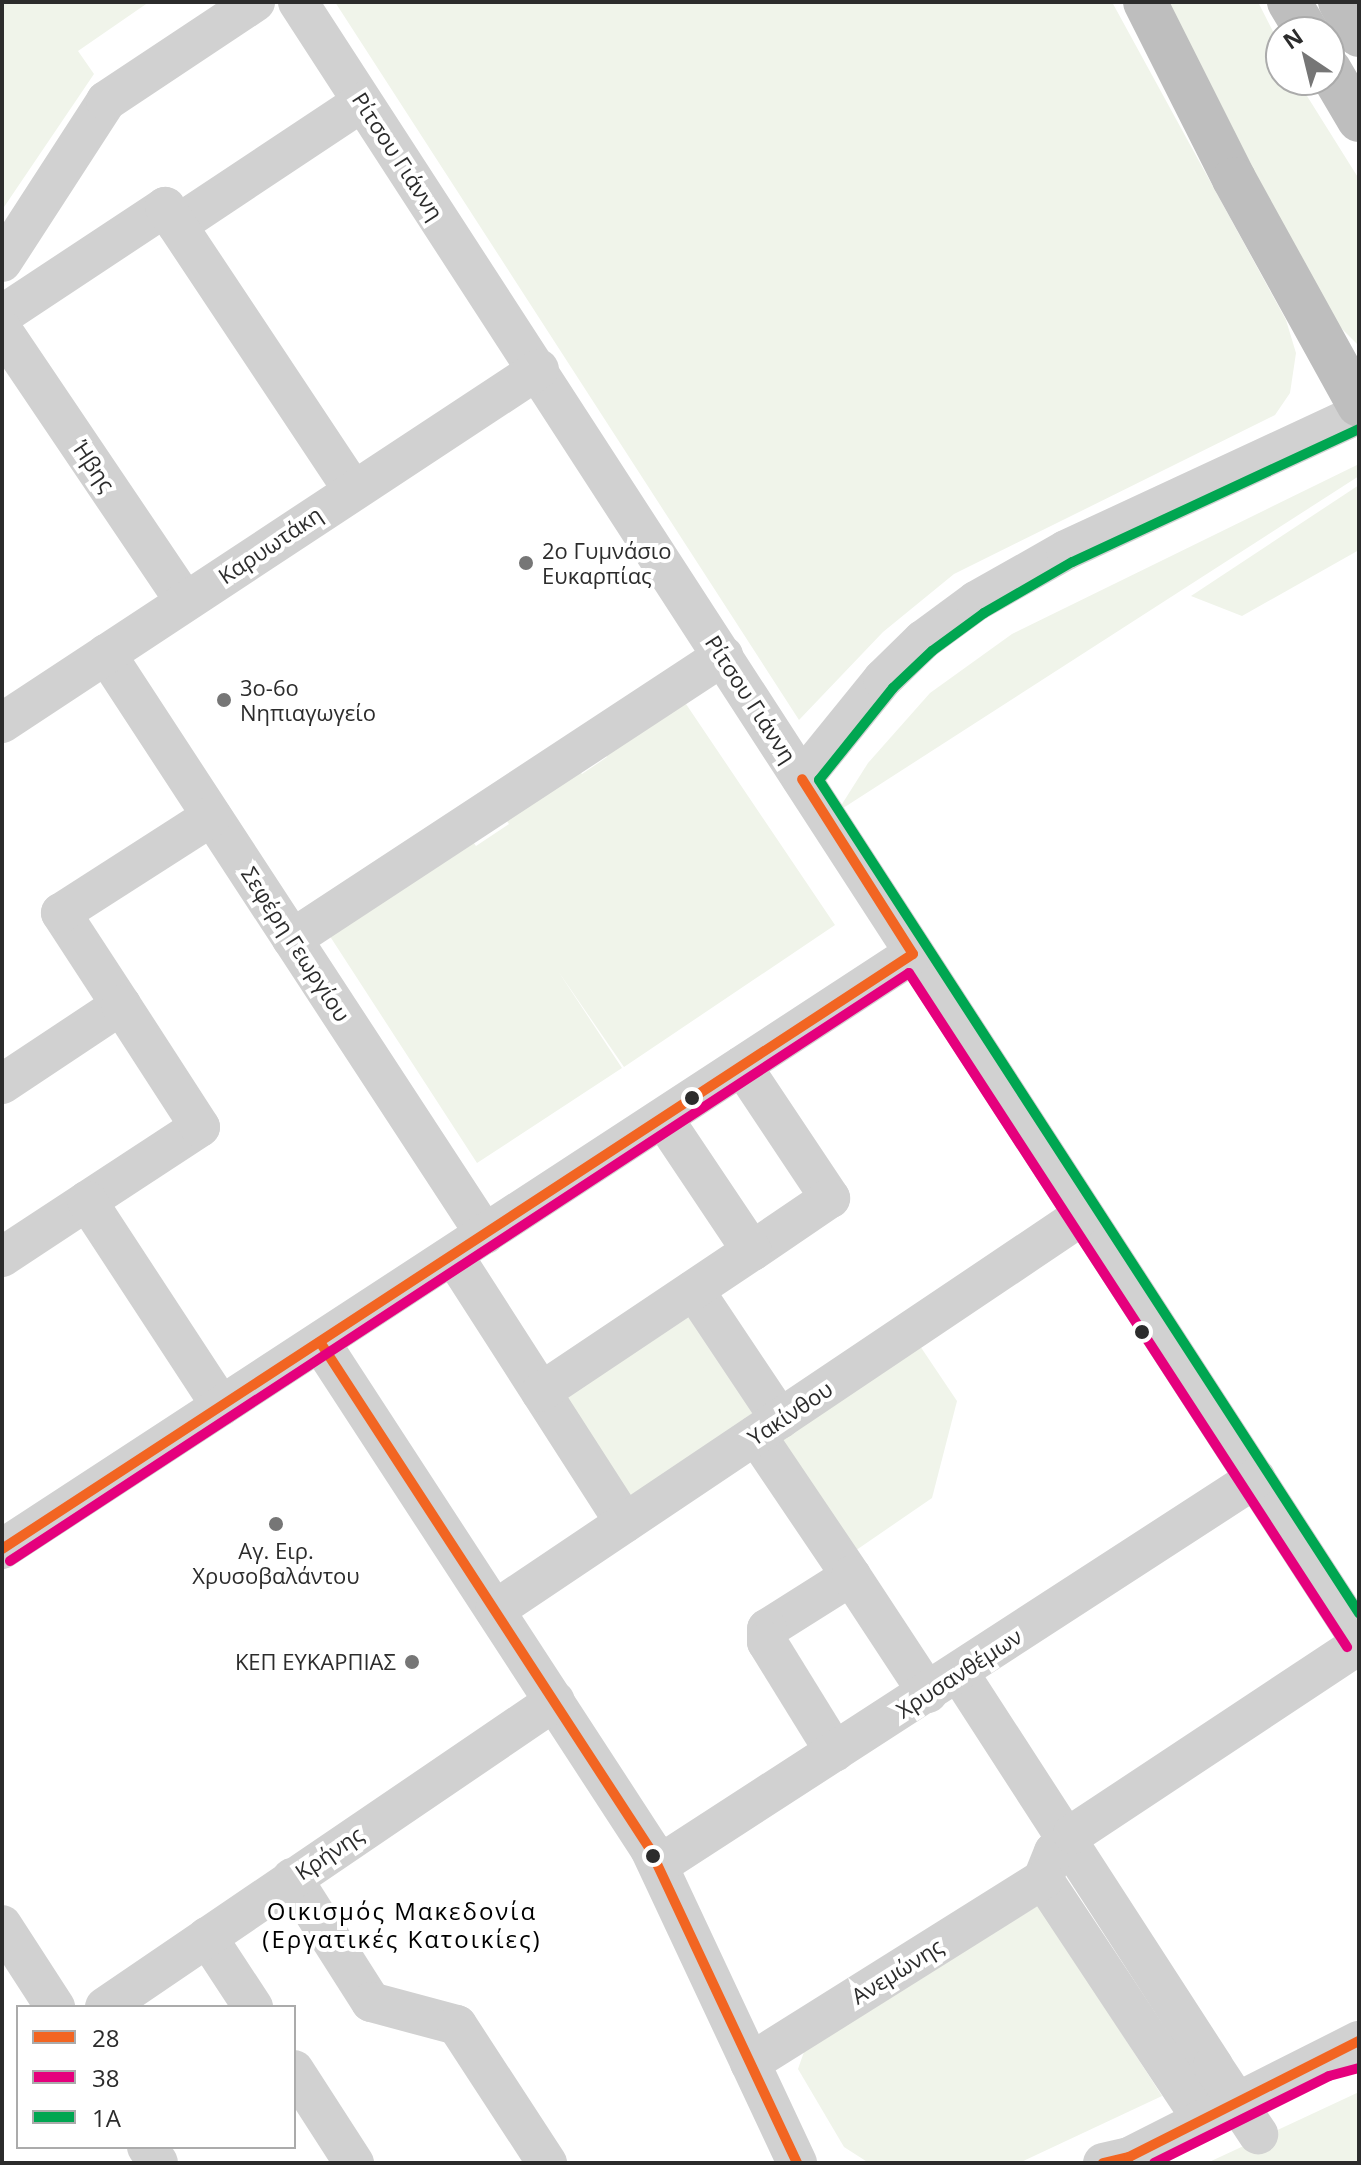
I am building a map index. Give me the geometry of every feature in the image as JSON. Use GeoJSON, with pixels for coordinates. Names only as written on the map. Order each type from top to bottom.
{"type":"FeatureCollection","features":[{"type":"Feature","properties":{"kind":"highway"},"geometry":{"type":"LineString","coordinates":[[1145,2],[1234,179],[1359,405]]}},
{"type":"Feature","properties":{"kind":"highway"},"geometry":{"type":"LineString","coordinates":[[1340,2],[1359,35]]}},
{"type":"Feature","properties":{"kind":"highway"},"geometry":{"type":"LineString","coordinates":[[1345,96],[1359,120]]}},
{"type":"Feature","properties":{"kind":"street"},"geometry":{"type":"LineString","coordinates":[[2,262],[106,101],[255,2]]}},
{"type":"Feature","properties":{"kind":"street","name":"Ρίτσου Γιάννη"},"geometry":{"type":"LineString","coordinates":[[298,2],[539,369],[913,954],[1359,1639]]}},
{"type":"Feature","properties":{"kind":"street"},"geometry":{"type":"LineString","coordinates":[[177,225],[362,102]]}},
{"type":"Feature","properties":{"kind":"street"},"geometry":{"type":"LineString","coordinates":[[2,315],[165,207],[353,490]]}},
{"type":"Feature","properties":{"kind":"street","name":"Ήβης"},"geometry":{"type":"LineString","coordinates":[[2,330],[185,601]]}},
{"type":"Feature","properties":{"kind":"street","name":"Καρυωτάκη"},"geometry":{"type":"LineString","coordinates":[[2,723],[539,369]]}},
{"type":"Feature","properties":{"kind":"street"},"geometry":{"type":"LineString","coordinates":[[802,779],[883,679],[923,640],[976,601],[1066,550],[1359,414]]}},
{"type":"Feature","properties":{"kind":"street","name":"Σεφέρη Γεωργίου"},"geometry":{"type":"LineString","coordinates":[[106,654],[292,939],[469,1244],[541,1392],[625,1523]]}},
{"type":"Feature","properties":{"kind":"street"},"geometry":{"type":"LineString","coordinates":[[292,939],[723,656]]}},
{"type":"Feature","properties":{"kind":"street"},"geometry":{"type":"LineString","coordinates":[[2,1257],[200,1127],[61,913],[212,816]]}},
{"type":"Feature","properties":{"kind":"street"},"geometry":{"type":"LineString","coordinates":[[2,1549],[913,954]]}},
{"type":"Feature","properties":{"kind":"street"},"geometry":{"type":"LineString","coordinates":[[2,1084],[121,1005]]}},
{"type":"Feature","properties":{"kind":"street"},"geometry":{"type":"LineString","coordinates":[[541,1392],[830,1198],[742,1066]]}},
{"type":"Feature","properties":{"kind":"street"},"geometry":{"type":"LineString","coordinates":[[663,1118],[752,1251]]}},
{"type":"Feature","properties":{"kind":"street"},"geometry":{"type":"LineString","coordinates":[[87,1201],[221,1406]]}},
{"type":"Feature","properties":{"kind":"street","name":"Υακίνθου"},"geometry":{"type":"LineString","coordinates":[[495,1610],[1083,1215]]}},
{"type":"Feature","properties":{"kind":"street"},"geometry":{"type":"LineString","coordinates":[[694,1290],[851,1576],[944,1683],[1066,1840],[1249,2119]]}},
{"type":"Feature","properties":{"kind":"street"},"geometry":{"type":"LineString","coordinates":[[320,1342],[659,1865],[797,2163]]}},
{"type":"Feature","properties":{"kind":"street","name":"Χρυσανθέμων"},"geometry":{"type":"LineString","coordinates":[[659,1865],[1256,1478]]}},
{"type":"Feature","properties":{"kind":"street"},"geometry":{"type":"LineString","coordinates":[[835,1752],[767,1642],[767,1629],[851,1576]]}},
{"type":"Feature","properties":{"kind":"street"},"geometry":{"type":"LineString","coordinates":[[1203,2121],[1043,1879],[1066,1840],[1359,1645]]}},
{"type":"Feature","properties":{"kind":"street","name":"Κρήνης"},"geometry":{"type":"LineString","coordinates":[[108,2005],[555,1701]]}},
{"type":"Feature","properties":{"kind":"street"},"geometry":{"type":"LineString","coordinates":[[292,1878],[371,2002],[457,2025],[547,2163]]}},
{"type":"Feature","properties":{"kind":"street","name":"Ανεμώνης"},"geometry":{"type":"LineString","coordinates":[[750,2063],[1043,1879]]}},
{"type":"Feature","properties":{"kind":"street"},"geometry":{"type":"LineString","coordinates":[[2,1925],[54,2005]]}},
{"type":"Feature","properties":{"kind":"street"},"geometry":{"type":"LineString","coordinates":[[207,1937],[252,2005]]}},
{"type":"Feature","properties":{"kind":"street"},"geometry":{"type":"LineString","coordinates":[[1118,2161],[1203,2121],[1249,2119],[1341,2058],[1359,2041]]}},
{"type":"Feature","properties":{"kind":"street"},"geometry":{"type":"LineString","coordinates":[[296,2073],[354,2163]]}},
{"type":"Feature","properties":{"kind":"street"},"geometry":{"type":"LineString","coordinates":[[775,2117],[781,2163]]}},
{"type":"Feature","properties":{"kind":"street"},"geometry":{"type":"LineString","coordinates":[[775,2117],[826,2163]]}},
{"type":"Feature","properties":{"kind":"shaded area"},"geometry":{"type":"Polygon","coordinates":[[[2,2],[149,2],[78,51],[94,74],[2,210],[2,2]]]}},
{"type":"Feature","properties":{"kind":"shaded area"},"geometry":{"type":"Polygon","coordinates":[[[335,2],[1112,2],[1286,320],[1296,353],[1290,393],[1275,415],[954,574],[883,632],[799,720],[335,2]]]}},
{"type":"Feature","properties":{"kind":"shaded area"},"geometry":{"type":"Polygon","coordinates":[[[1166,2],[1258,2],[1265,16],[1265,96],[1307,96],[1359,179],[1359,346],[1331,318],[1166,2]]]}},
{"type":"Feature","properties":{"kind":"shaded area"},"geometry":{"type":"Polygon","coordinates":[[[1359,464],[1359,476],[837,812],[868,763],[930,693],[1012,634],[1359,464]]]}},
{"type":"Feature","properties":{"kind":"shaded area"},"geometry":{"type":"Polygon","coordinates":[[[1359,485],[1359,550],[1242,616],[1191,596],[1359,485]]]}},
{"type":"Feature","properties":{"kind":"shaded area"},"geometry":{"type":"Polygon","coordinates":[[[686,704],[835,925],[624,1067],[558,971],[622,1068],[477,1163],[322,924],[465,831],[476,846],[509,824],[502,814],[575,766],[582,774],[607,757],[602,749],[686,704]]]}},
{"type":"Feature","properties":{"kind":"shaded area"},"geometry":{"type":"Polygon","coordinates":[[[690,1303],[764,1412],[627,1505],[553,1395],[690,1303]]]}},
{"type":"Feature","properties":{"kind":"shaded area"},"geometry":{"type":"Polygon","coordinates":[[[918,1343],[957,1401],[932,1498],[852,1553],[777,1440],[918,1343]]]}},
{"type":"Feature","properties":{"kind":"shaded area"},"geometry":{"type":"Polygon","coordinates":[[[1039,1905],[1162,2096],[1019,2163],[869,2163],[844,2147],[798,2069],[805,2049],[1039,1905]]]}},
{"type":"Feature","properties":{"kind":"shaded area"},"geometry":{"type":"Polygon","coordinates":[[[1359,2092],[1359,2163],[1207,2163],[1359,2092]]]}},
{"type":"Feature","properties":{"kind":"transit line","name":"1Α"},"geometry":{"type":"LineString","coordinates":[[1359,429],[1072,562],[984,613],[932,651],[893,688],[819,780],[1359,1613]]}},
{"type":"Feature","properties":{"kind":"transit line","name":"28"},"geometry":{"type":"LineString","coordinates":[[2,1549],[913,954],[802,779]]}},
{"type":"Feature","properties":{"kind":"transit line","name":"38"},"geometry":{"type":"LineString","coordinates":[[10,1561],[909,973],[1347,1647]]}},
{"type":"Feature","properties":{"kind":"transit line","name":"28"},"geometry":{"type":"LineString","coordinates":[[320,1342],[650,1849],[797,2163]]}},
{"type":"Feature","properties":{"kind":"transit line","name":"28"},"geometry":{"type":"LineString","coordinates":[[1103,2163],[1129,2157],[1359,2041]]}},
{"type":"Feature","properties":{"kind":"transit line","name":"38"},"geometry":{"type":"LineString","coordinates":[[1154,2163],[1329,2076],[1359,2068]]}},
{"type":"Feature","properties":{"kind":"place","name":"2ο Γυμνάσιο Ευκαρπίας"},"geometry":{"type":"Point","coordinates":[526,563]}},
{"type":"Feature","properties":{"kind":"place","name":"3ο-6ο Νηπιαγωγείο"},"geometry":{"type":"Point","coordinates":[224,700]}},
{"type":"Feature","properties":{"kind":"place","name":"Αγ. Ειρ. Χρυσοβαλάντου"},"geometry":{"type":"Point","coordinates":[276,1524]}},
{"type":"Feature","properties":{"kind":"place","name":"ΚΕΠ ΕΥΚΑΡΠΙΑΣ"},"geometry":{"type":"Point","coordinates":[412,1662]}},
{"type":"Feature","properties":{"kind":"district","name":"Οικισμός Μακεδονία (Εργατικές Κατοικίες)"},"geometry":{"type":"Point","coordinates":[402,1925]}}]}
